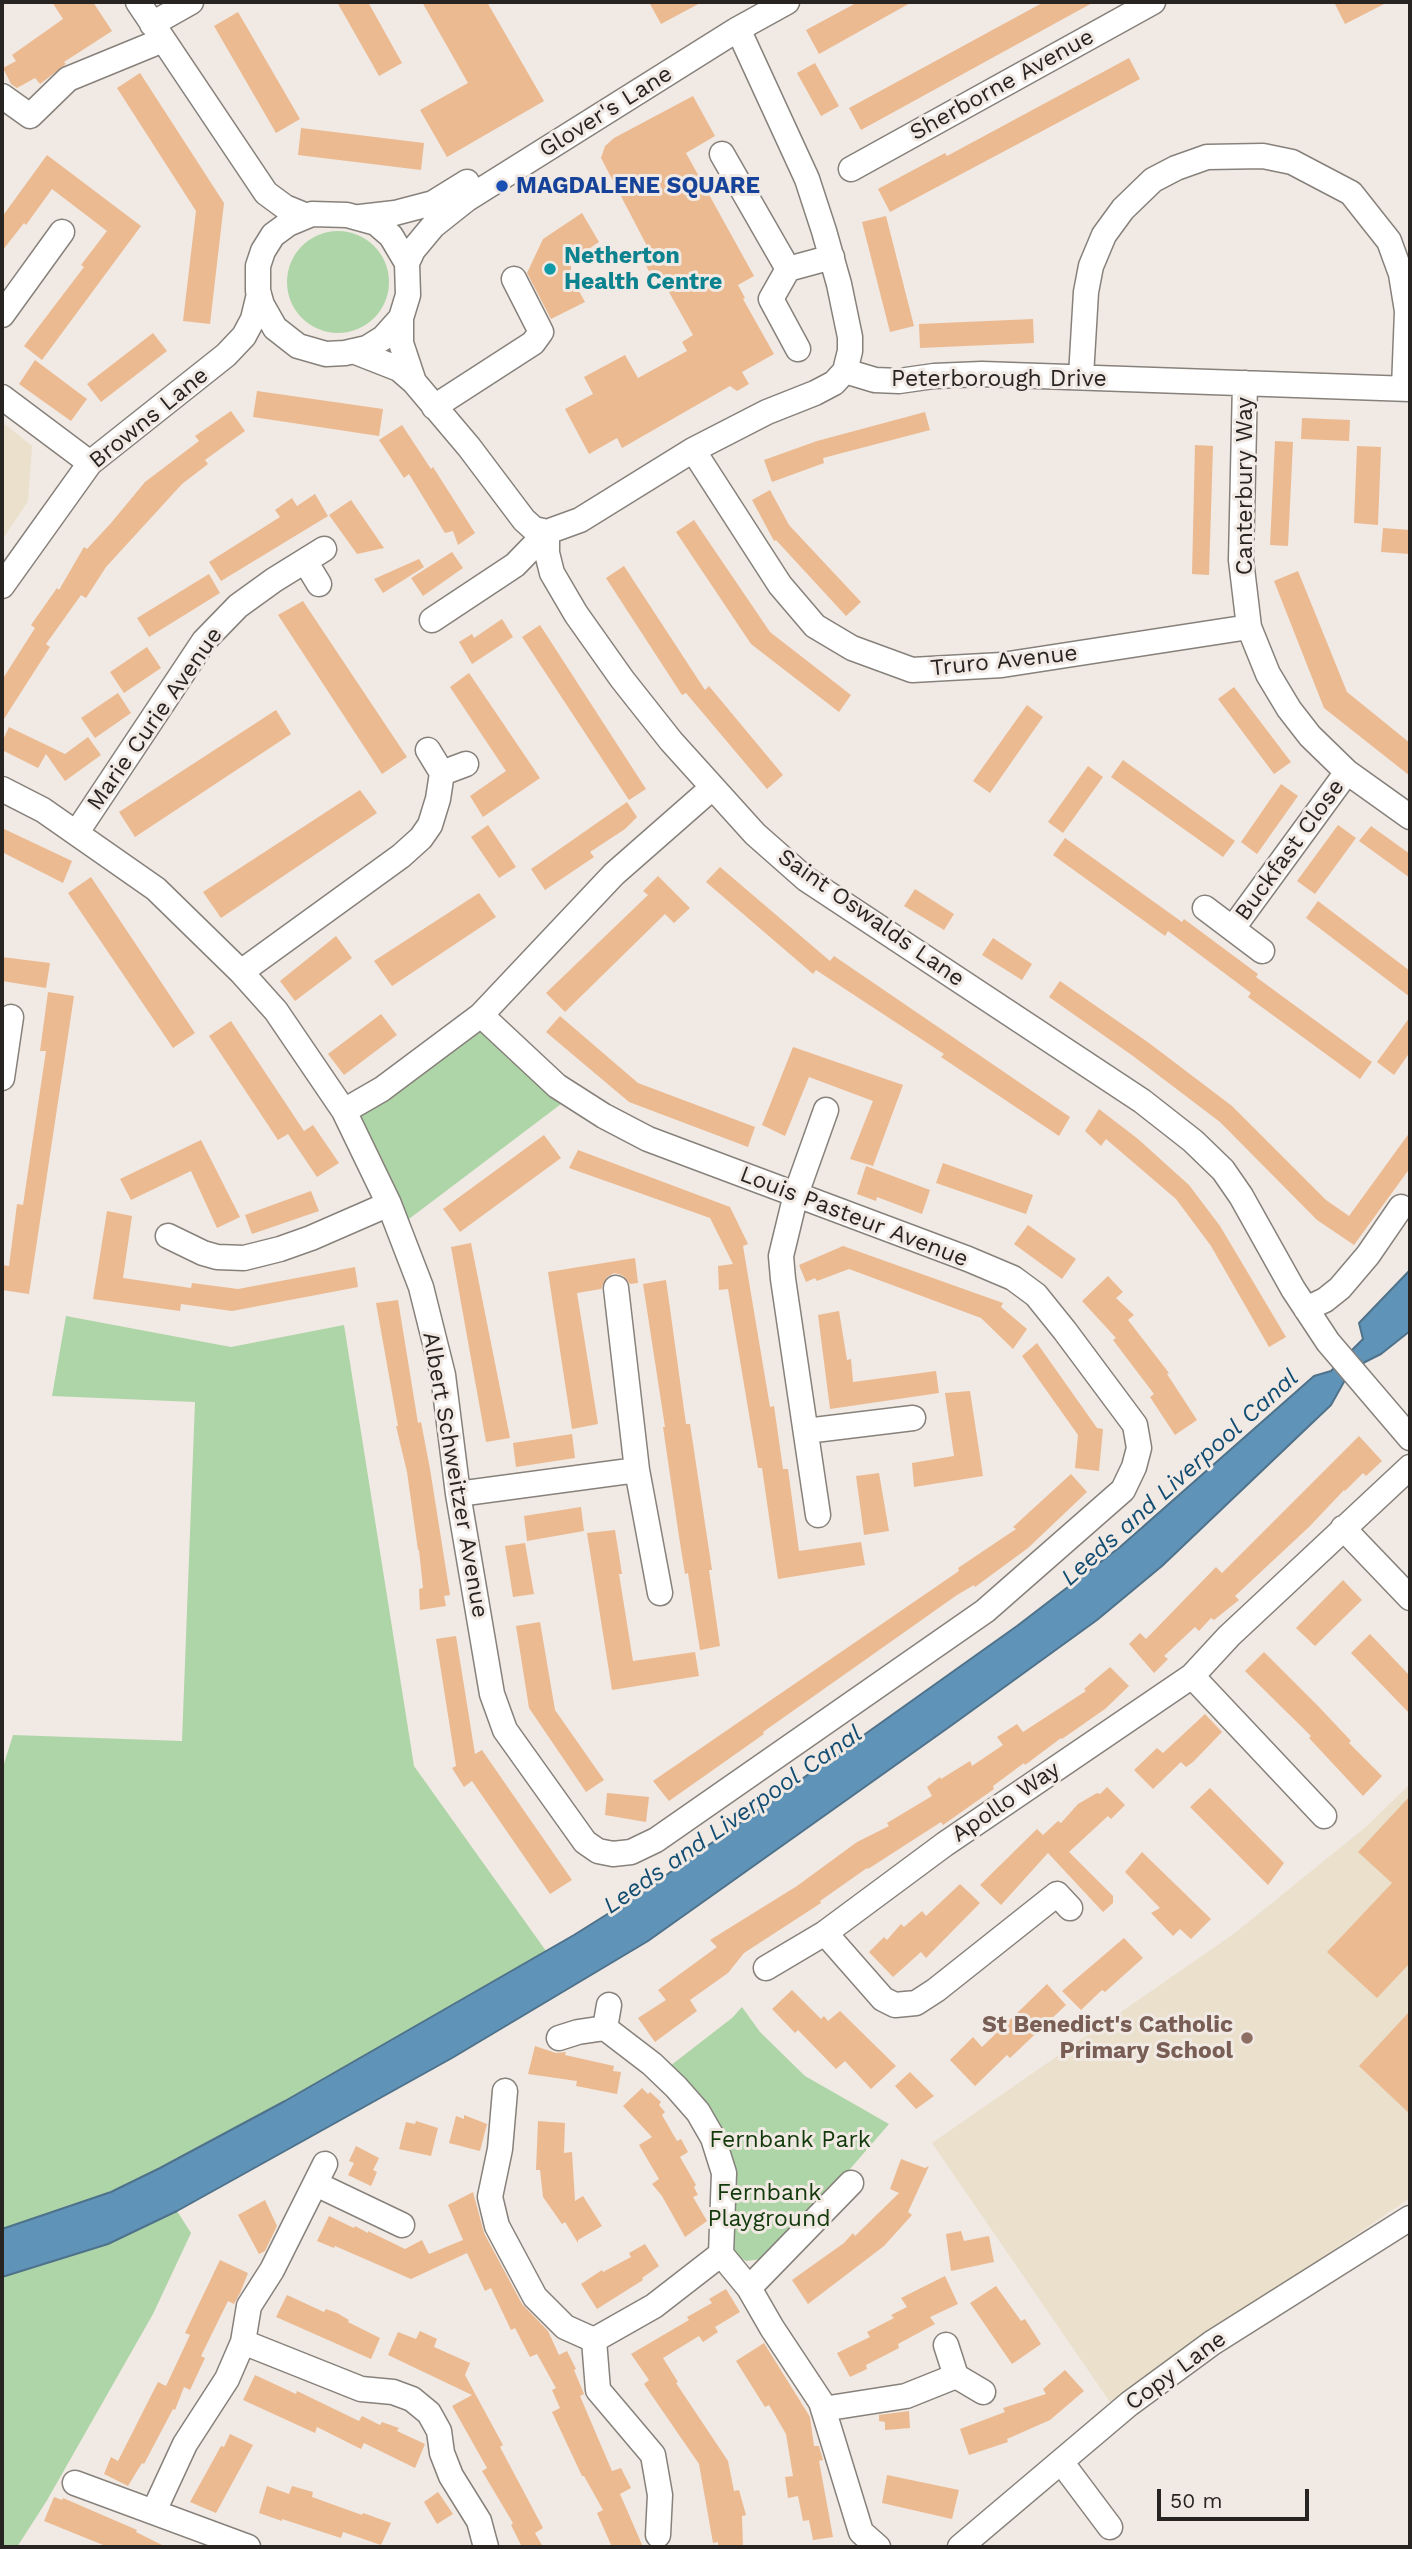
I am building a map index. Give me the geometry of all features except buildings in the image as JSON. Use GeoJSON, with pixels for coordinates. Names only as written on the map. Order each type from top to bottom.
{"type":"FeatureCollection","features":[{"type":"Feature","properties":{"kind":"street"},"geometry":{"type":"LineString","coordinates":[[138,2],[266,193],[285,207],[307,216]]}},
{"type":"Feature","properties":{"kind":"street"},"geometry":{"type":"LineString","coordinates":[[2,96],[30,116],[68,79],[157,32],[191,2]]}},
{"type":"Feature","properties":{"kind":"street","name":"Glover's Lane"},"geometry":{"type":"LineString","coordinates":[[360,217],[395,213],[433,203],[760,2]]}},
{"type":"Feature","properties":{"kind":"street","name":"Glover's Lane"},"geometry":{"type":"LineString","coordinates":[[407,263],[412,250],[433,226],[467,199],[738,29],[787,2]]}},
{"type":"Feature","properties":{"kind":"street","name":"Sherborne Avenue"},"geometry":{"type":"LineString","coordinates":[[851,169],[1153,2]]}},
{"type":"Feature","properties":{"kind":"street"},"geometry":{"type":"LineString","coordinates":[[432,620],[514,565],[547,532],[580,520],[693,450],[767,412],[815,393],[834,383],[845,372],[850,337],[832,257],[807,179],[738,29]]}},
{"type":"Feature","properties":{"kind":"street"},"geometry":{"type":"LineString","coordinates":[[722,154],[788,270]]}},
{"type":"Feature","properties":{"kind":"street"},"geometry":{"type":"LineString","coordinates":[[1081,376],[1086,292],[1091,266],[1104,235],[1123,209],[1153,180],[1176,168],[1207,157],[1263,156],[1292,162],[1351,193],[1389,241],[1401,274],[1407,311],[1407,388]]}},
{"type":"Feature","properties":{"kind":"street"},"geometry":{"type":"LineString","coordinates":[[266,193],[267,227],[258,266],[259,294],[275,328],[298,346],[326,354],[367,348],[383,338],[401,318]]}},
{"type":"Feature","properties":{"kind":"street"},"geometry":{"type":"LineString","coordinates":[[263,251],[273,235],[288,224],[307,216],[330,213],[360,217],[376,223],[391,236],[407,263],[408,295],[401,318],[401,343],[414,382]]}},
{"type":"Feature","properties":{"kind":"street"},"geometry":{"type":"LineString","coordinates":[[2,315],[62,232]]}},
{"type":"Feature","properties":{"kind":"street"},"geometry":{"type":"LineString","coordinates":[[798,349],[771,299],[788,270],[832,257]]}},
{"type":"Feature","properties":{"kind":"street"},"geometry":{"type":"LineString","coordinates":[[434,407],[533,343],[541,332],[514,279]]}},
{"type":"Feature","properties":{"kind":"street","name":"Browns Lane"},"geometry":{"type":"LineString","coordinates":[[2,586],[40,529],[90,463],[226,355],[244,336],[253,319],[259,294]]}},
{"type":"Feature","properties":{"kind":"street","name":"Browns Lane"},"geometry":{"type":"LineString","coordinates":[[226,355],[257,343],[298,346]]}},
{"type":"Feature","properties":{"kind":"street"},"geometry":{"type":"LineString","coordinates":[[353,351],[399,369],[414,382],[469,447],[524,520],[534,529],[547,532]]}},
{"type":"Feature","properties":{"kind":"street","name":"Peterborough Drive"},"geometry":{"type":"LineString","coordinates":[[845,372],[876,380],[899,381],[982,374],[1407,388]]}},
{"type":"Feature","properties":{"kind":"street","name":"Canterbury Way"},"geometry":{"type":"LineString","coordinates":[[1245,383],[1241,559],[1249,627],[1268,674],[1289,709],[1310,736],[1347,772],[1410,817]]}},
{"type":"Feature","properties":{"kind":"street"},"geometry":{"type":"LineString","coordinates":[[2,397],[90,463]]}},
{"type":"Feature","properties":{"kind":"street","name":"Truro Avenue"},"geometry":{"type":"LineString","coordinates":[[693,450],[780,585],[815,626],[852,649],[912,670],[1002,665],[1249,627]]}},
{"type":"Feature","properties":{"kind":"street","name":"Saint Oswalds Lane"},"geometry":{"type":"LineString","coordinates":[[547,532],[547,553],[552,573],[576,614],[671,741],[755,834],[806,879],[1142,1101],[1193,1141],[1223,1170],[1241,1196],[1328,1342],[1410,1438]]}},
{"type":"Feature","properties":{"kind":"street","name":"Marie Curie Avenue"},"geometry":{"type":"LineString","coordinates":[[77,832],[204,641],[238,606],[314,555],[319,584]]}},
{"type":"Feature","properties":{"kind":"street"},"geometry":{"type":"LineString","coordinates":[[241,972],[401,856],[421,838],[430,825],[442,774],[428,750]]}},
{"type":"Feature","properties":{"kind":"street"},"geometry":{"type":"LineString","coordinates":[[442,774],[466,764]]}},
{"type":"Feature","properties":{"kind":"street","name":"Buckfast Close"},"geometry":{"type":"LineString","coordinates":[[1233,928],[1347,772]]}},
{"type":"Feature","properties":{"kind":"street"},"geometry":{"type":"LineString","coordinates":[[344,1111],[382,1089],[481,1015],[614,874],[712,788]]}},
{"type":"Feature","properties":{"kind":"street","name":"Albert Schweitzer Avenue"},"geometry":{"type":"LineString","coordinates":[[2,789],[43,810],[77,832],[156,889],[241,972],[276,1011],[344,1111],[389,1204],[421,1287],[443,1375],[458,1494],[492,1694],[505,1730],[585,1842]]}},
{"type":"Feature","properties":{"kind":"street","name":"Buckfast Close"},"geometry":{"type":"LineString","coordinates":[[1205,908],[1262,951]]}},
{"type":"Feature","properties":{"kind":"street","name":"Louis Pasteur Avenue"},"geometry":{"type":"LineString","coordinates":[[481,1015],[557,1086],[604,1116],[648,1139],[968,1259],[1013,1279],[1036,1295],[1135,1425],[1139,1448],[1134,1468],[1123,1490],[985,1611],[656,1840],[631,1852],[613,1854],[598,1851],[585,1842]]}},
{"type":"Feature","properties":{"kind":"street"},"geometry":{"type":"LineString","coordinates":[[2,1078],[12,1017]]}},
{"type":"Feature","properties":{"kind":"street"},"geometry":{"type":"LineString","coordinates":[[818,1515],[781,1256],[796,1194],[826,1110]]}},
{"type":"Feature","properties":{"kind":"street"},"geometry":{"type":"LineString","coordinates":[[168,1236],[202,1253],[217,1257],[244,1258],[311,1238],[389,1204]]}},
{"type":"Feature","properties":{"kind":"street"},"geometry":{"type":"LineString","coordinates":[[1306,1309],[1325,1300],[1340,1288],[1368,1255],[1401,1207]]}},
{"type":"Feature","properties":{"kind":"street"},"geometry":{"type":"LineString","coordinates":[[616,1288],[637,1470],[660,1593]]}},
{"type":"Feature","properties":{"kind":"street"},"geometry":{"type":"LineString","coordinates":[[806,1431],[913,1418]]}},
{"type":"Feature","properties":{"kind":"street","name":"Apollo Way"},"geometry":{"type":"LineString","coordinates":[[766,1968],[825,1933],[945,1844],[1192,1676],[1229,1636],[1410,1467]]}},
{"type":"Feature","properties":{"kind":"street"},"geometry":{"type":"LineString","coordinates":[[458,1494],[637,1470]]}},
{"type":"Feature","properties":{"kind":"street"},"geometry":{"type":"LineString","coordinates":[[1343,1528],[1410,1598]]}},
{"type":"Feature","properties":{"kind":"street"},"geometry":{"type":"LineString","coordinates":[[1192,1676],[1324,1816]]}},
{"type":"Feature","properties":{"kind":"street"},"geometry":{"type":"LineString","coordinates":[[825,1933],[883,1999],[895,2005],[916,2003],[1057,1894],[1070,1908]]}},
{"type":"Feature","properties":{"kind":"street"},"geometry":{"type":"LineString","coordinates":[[559,2038],[578,2032],[607,2016],[676,2087],[708,2126],[724,2173],[721,2254],[749,2288],[823,2409],[861,2532],[878,2547]]}},
{"type":"Feature","properties":{"kind":"street"},"geometry":{"type":"LineString","coordinates":[[505,2091],[500,2149],[490,2197],[497,2226],[536,2297],[565,2326],[594,2340]]}},
{"type":"Feature","properties":{"kind":"street"},"geometry":{"type":"LineString","coordinates":[[153,2511],[185,2444],[227,2379],[243,2342],[249,2306],[272,2270],[321,2174],[350,2199],[402,2225]]}},
{"type":"Feature","properties":{"kind":"street"},"geometry":{"type":"LineString","coordinates":[[749,2288],[851,2183]]}},
{"type":"Feature","properties":{"kind":"street","name":"Copy Lane"},"geometry":{"type":"LineString","coordinates":[[960,2547],[1129,2404],[1212,2343],[1410,2218]]}},
{"type":"Feature","properties":{"kind":"street"},"geometry":{"type":"LineString","coordinates":[[594,2340],[654,2306],[721,2254]]}},
{"type":"Feature","properties":{"kind":"street"},"geometry":{"type":"LineString","coordinates":[[594,2340],[598,2390],[653,2455],[660,2495],[658,2535]]}},
{"type":"Feature","properties":{"kind":"street"},"geometry":{"type":"LineString","coordinates":[[243,2342],[361,2389],[393,2392],[412,2399],[429,2413],[439,2431],[442,2453],[451,2476],[479,2521],[486,2547]]}},
{"type":"Feature","properties":{"kind":"street"},"geometry":{"type":"LineString","coordinates":[[946,2345],[956,2376],[983,2392]]}},
{"type":"Feature","properties":{"kind":"street"},"geometry":{"type":"LineString","coordinates":[[823,2409],[905,2396],[956,2376]]}},
{"type":"Feature","properties":{"kind":"street"},"geometry":{"type":"LineString","coordinates":[[1062,2463],[1110,2527]]}},
{"type":"Feature","properties":{"kind":"street"},"geometry":{"type":"LineString","coordinates":[[75,2483],[248,2547]]}},
{"type":"Feature","properties":{"kind":"shaded area"},"geometry":{"type":"Polygon","coordinates":[[[2,422],[32,446],[28,501],[2,540],[2,422]]]}},
{"type":"Feature","properties":{"kind":"shaded area","name":"St Benedict's Catholic Primary School"},"geometry":{"type":"Polygon","coordinates":[[[1410,1784],[1410,2198],[1110,2402],[932,2143],[1235,1933],[1367,1826],[1410,1784]]]}},
{"type":"Feature","properties":{"kind":"green space"},"geometry":{"type":"Polygon","coordinates":[[[338,231],[358,235],[374,246],[385,262],[389,282],[385,302],[374,318],[358,329],[338,333],[318,329],[302,318],[291,302],[287,282],[291,262],[302,246],[318,235],[338,231]]]}},
{"type":"Feature","properties":{"kind":"green space"},"geometry":{"type":"Polygon","coordinates":[[[480,1022],[569,1098],[401,1225],[349,1112],[480,1022]]]}},
{"type":"Feature","properties":{"kind":"green space"},"geometry":{"type":"Polygon","coordinates":[[[66,1316],[231,1347],[344,1325],[414,1766],[546,1951],[285,2101],[160,2168],[111,2192],[2,2229],[2,1770],[13,1735],[182,1741],[195,1402],[52,1396],[66,1316]]]}},
{"type":"Feature","properties":{"kind":"green space","name":"Fernbank Park"},"geometry":{"type":"Polygon","coordinates":[[[742,2007],[760,2032],[805,2076],[889,2124],[844,2176],[763,2259],[746,2261],[731,2252],[734,2195],[670,2066],[732,2018],[742,2007]]]}},
{"type":"Feature","properties":{"kind":"green space"},"geometry":{"type":"Polygon","coordinates":[[[177,2211],[191,2233],[153,2314],[46,2502],[17,2547],[2,2547],[2,2277],[108,2244],[177,2211]]]}},
{"type":"Feature","properties":{"kind":"water"},"geometry":{"type":"Polygon","coordinates":[[[1410,1270],[1410,1331],[1381,1354],[1365,1362],[1345,1380],[1331,1405],[1162,1566],[1097,1620],[952,1725],[648,1941],[452,2058],[177,2211],[108,2244],[2,2277],[2,2229],[111,2192],[160,2168],[285,2101],[574,1935],[641,1893],[1017,1626],[1120,1547],[1314,1376],[1331,1371],[1363,1339],[1359,1323],[1410,1270]]]}},
{"type":"Feature","properties":{"kind":"place","name":"MAGDALENE SQUARE"},"geometry":{"type":"Point","coordinates":[502,186]}},
{"type":"Feature","properties":{"kind":"place","name":"Netherton Health Centre"},"geometry":{"type":"Point","coordinates":[550,269]}},
{"type":"Feature","properties":{"kind":"place","name":"St Benedict's Catholic Primary School"},"geometry":{"type":"Point","coordinates":[1247,2038]}},
{"type":"Feature","properties":{"kind":"water label","name":"Leeds and Liverpool Canal"},"geometry":{"type":"Point","coordinates":[1180,1478]}},
{"type":"Feature","properties":{"kind":"water label","name":"Leeds and Liverpool Canal"},"geometry":{"type":"Point","coordinates":[733,1820]}},
{"type":"Feature","properties":{"kind":"park label","name":"Fernbank Playground"},"geometry":{"type":"Point","coordinates":[769,2206]}}]}
